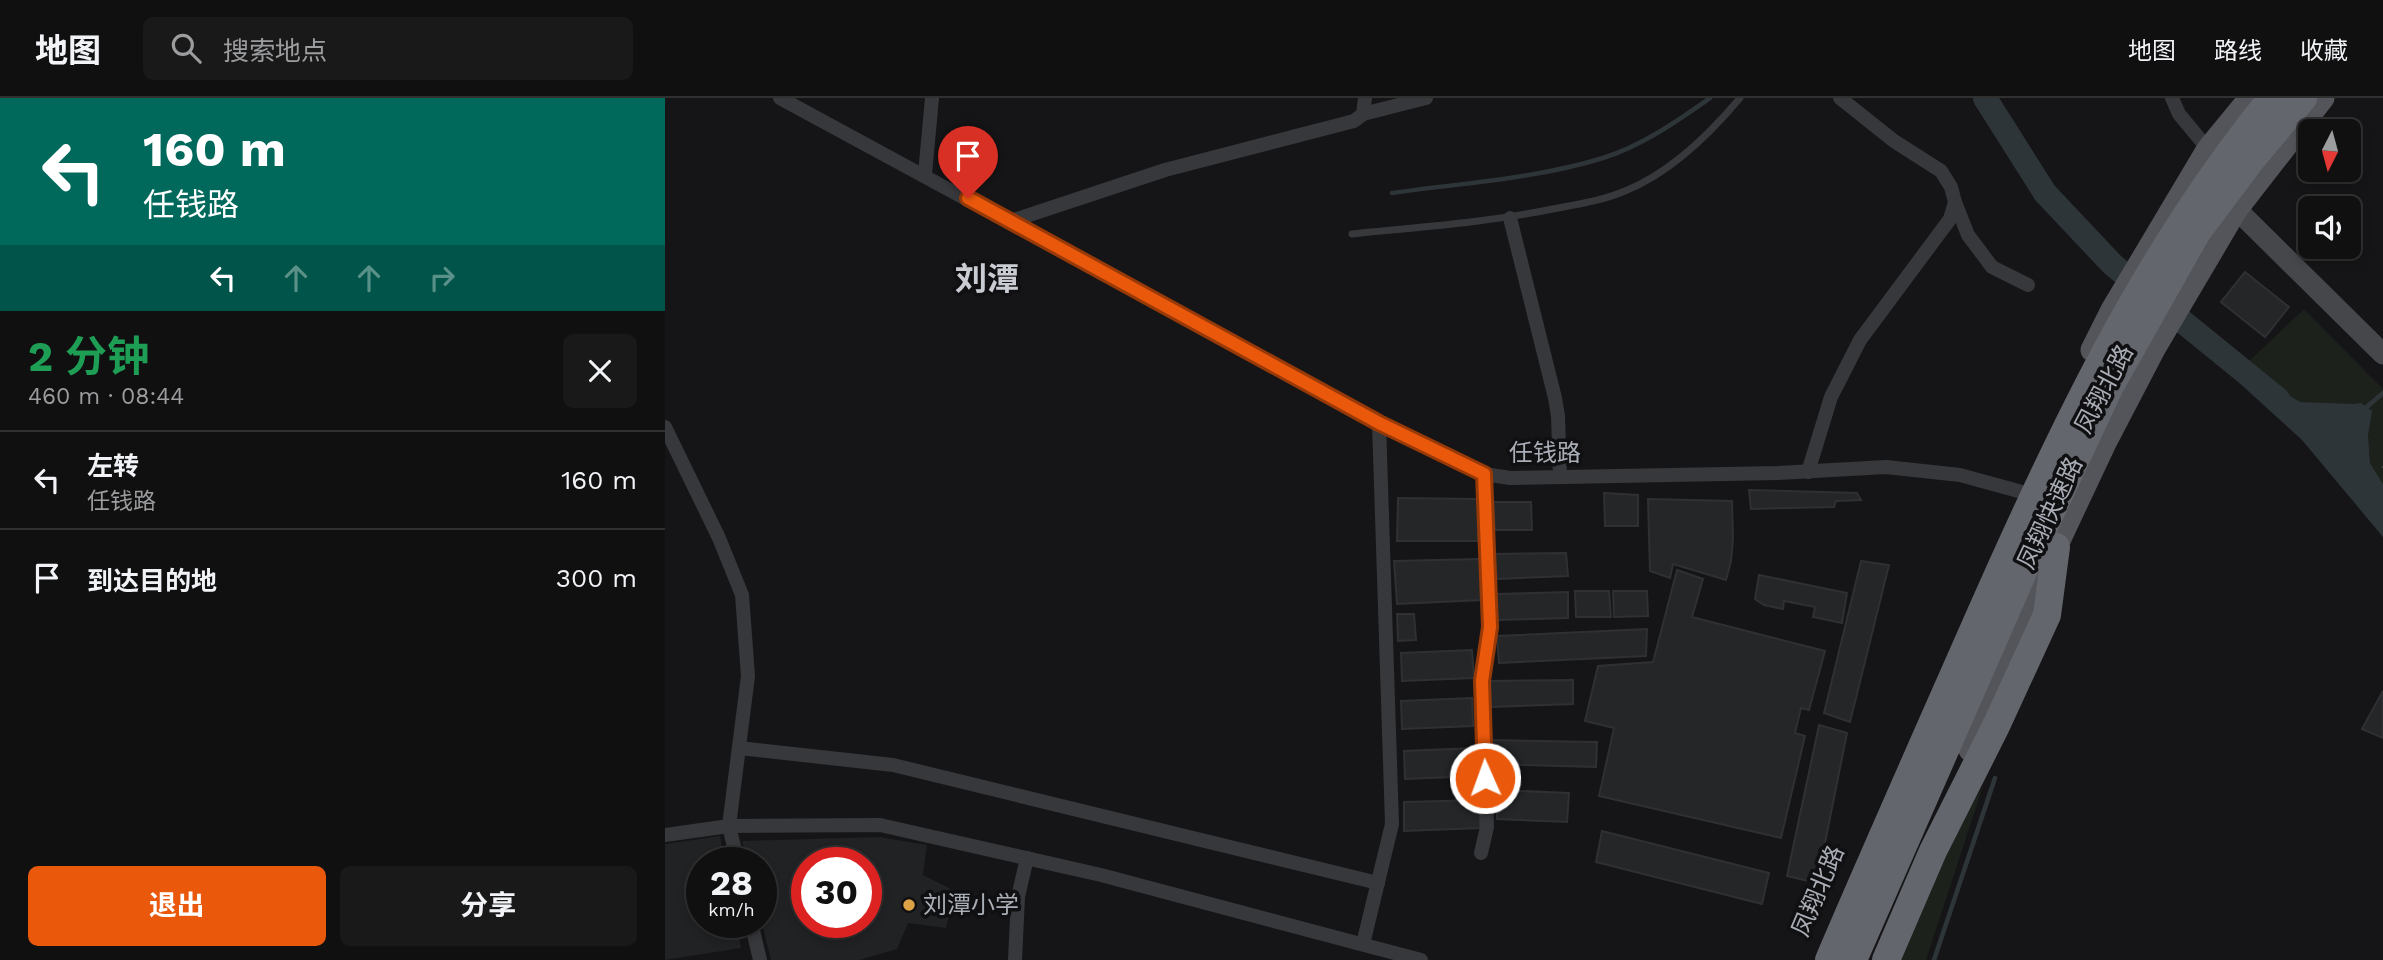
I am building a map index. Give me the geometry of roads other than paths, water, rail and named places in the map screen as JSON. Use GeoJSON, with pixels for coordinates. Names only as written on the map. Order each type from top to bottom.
{"type":"FeatureCollection","features":[{"type":"Feature","properties":{"kind":"highway","name":"凤翔快速路"},"geometry":{"type":"LineString","coordinates":[[1829,960],[2007,555],[2089,380],[2183,217],[2234,145],[2272,98]]}},
{"type":"Feature","properties":{"kind":"highway","name":"凤翔快速路"},"geometry":{"type":"LineString","coordinates":[[1853,960],[2027,564],[2110,386],[2197,232],[2251,160],[2303,98]]}},
{"type":"Feature","properties":{"kind":"highway"},"geometry":{"type":"LineString","coordinates":[[1886,960],[1933,851],[1996,726],[2047,615],[2056,547]]}},
{"type":"Feature","properties":{"kind":"main road","name":"凤翔北路"},"geometry":{"type":"LineString","coordinates":[[1817,960],[1887,794],[2057,417],[2112,310],[2208,149],[2250,98]]}},
{"type":"Feature","properties":{"kind":"main road","name":"凤翔北路"},"geometry":{"type":"LineString","coordinates":[[1874,960],[1963,768],[2056,547],[2104,445],[2154,349],[2236,210],[2323,98]]}},
{"type":"Feature","properties":{"kind":"street","name":"任钱路"},"geometry":{"type":"LineString","coordinates":[[781,98],[1379,423],[1484,474],[1510,478],[1808,472],[1886,467],[1960,475],[2022,492]]}},
{"type":"Feature","properties":{"kind":"street"},"geometry":{"type":"LineString","coordinates":[[925,174],[932,98]]}},
{"type":"Feature","properties":{"kind":"street"},"geometry":{"type":"LineString","coordinates":[[1363,114],[1364,98]]}},
{"type":"Feature","properties":{"kind":"street"},"geometry":{"type":"LineString","coordinates":[[1011,221],[1165,170],[1354,121],[1363,114],[1426,98]]}},
{"type":"Feature","properties":{"kind":"street"},"geometry":{"type":"LineString","coordinates":[[1840,98],[1894,141],[1941,171],[1951,187],[1968,235],[1992,267],[2028,285]]}},
{"type":"Feature","properties":{"kind":"street"},"geometry":{"type":"LineString","coordinates":[[2172,98],[2179,114],[2208,149]]}},
{"type":"Feature","properties":{"kind":"street"},"geometry":{"type":"LineString","coordinates":[[2196,170],[2383,354]]}},
{"type":"Feature","properties":{"kind":"street"},"geometry":{"type":"LineString","coordinates":[[1808,472],[1831,397],[1860,340],[1951,219],[1955,202]]}},
{"type":"Feature","properties":{"kind":"street"},"geometry":{"type":"LineString","coordinates":[[1510,218],[1555,398],[1560,477]]}},
{"type":"Feature","properties":{"kind":"street"},"geometry":{"type":"LineString","coordinates":[[1363,944],[1392,824],[1379,423]]}},
{"type":"Feature","properties":{"kind":"street"},"geometry":{"type":"LineString","coordinates":[[665,427],[719,538],[742,595],[748,676],[729,827],[733,847]]}},
{"type":"Feature","properties":{"kind":"street"},"geometry":{"type":"LineString","coordinates":[[1481,853],[1487,827],[1482,681],[1490,627],[1484,474]]}},
{"type":"Feature","properties":{"kind":"street"},"geometry":{"type":"LineString","coordinates":[[739,748],[893,765],[1378,883]]}},
{"type":"Feature","properties":{"kind":"street"},"geometry":{"type":"LineString","coordinates":[[665,835],[729,827],[880,825],[1101,875],[1421,960]]}},
{"type":"Feature","properties":{"kind":"street"},"geometry":{"type":"LineString","coordinates":[[1015,960],[1018,897],[1027,858]]}},
{"type":"Feature","properties":{"kind":"street"},"geometry":{"type":"LineString","coordinates":[[754,938],[759,960]]}},
{"type":"Feature","properties":{"kind":"lane"},"geometry":{"type":"LineString","coordinates":[[1352,234],[1510,218],[1625,191],[1692,149],[1740,98]]}},
{"type":"Feature","properties":{"kind":"waterway"},"geometry":{"type":"LineString","coordinates":[[1392,193],[1525,176],[1603,158],[1645,140],[1710,98]]}},
{"type":"Feature","properties":{"kind":"waterway"},"geometry":{"type":"LineString","coordinates":[[1985,98],[2045,193],[2113,265],[2278,399]]}},
{"type":"Feature","properties":{"kind":"waterway"},"geometry":{"type":"LineString","coordinates":[[2362,411],[2383,393]]}},
{"type":"Feature","properties":{"kind":"waterway"},"geometry":{"type":"LineString","coordinates":[[1934,960],[1995,778]]}},
{"type":"Feature","properties":{"kind":"place","name":"刘潭小学"},"geometry":{"type":"Point","coordinates":[909,905]}},
{"type":"Feature","properties":{"kind":"district","name":"刘潭"},"geometry":{"type":"Point","coordinates":[987,279]}}]}
